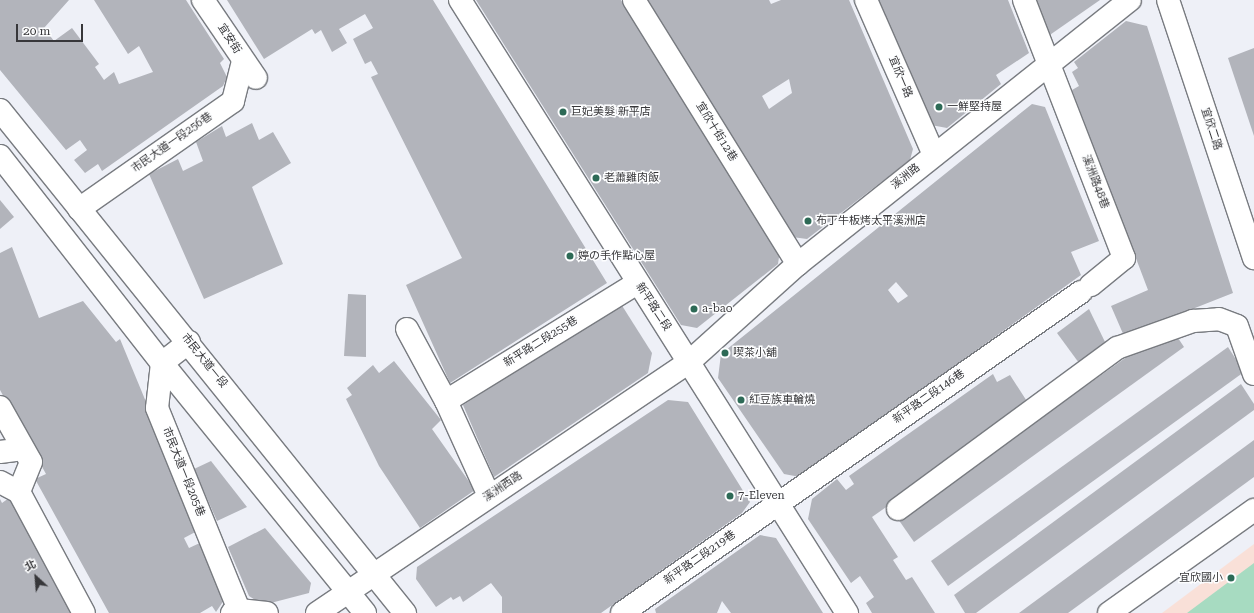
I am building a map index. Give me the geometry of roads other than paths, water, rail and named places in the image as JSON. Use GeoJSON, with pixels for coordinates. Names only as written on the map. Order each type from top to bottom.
{"type":"FeatureCollection","features":[{"type":"Feature","properties":{"kind":"street","name":"宜安街"},"geometry":{"type":"LineString","coordinates":[[203,0],[256,78]]}},
{"type":"Feature","properties":{"kind":"street","name":"新平路二段"},"geometry":{"type":"LineString","coordinates":[[460,0],[637,283],[689,362],[847,613]]}},
{"type":"Feature","properties":{"kind":"street","name":"宜欣十街12巷"},"geometry":{"type":"LineString","coordinates":[[634,0],[798,264]]}},
{"type":"Feature","properties":{"kind":"street","name":"宜欣一路"},"geometry":{"type":"LineString","coordinates":[[866,0],[934,155]]}},
{"type":"Feature","properties":{"kind":"street"},"geometry":{"type":"LineString","coordinates":[[1024,0],[1050,65]]}},
{"type":"Feature","properties":{"kind":"street","name":"溪洲路"},"geometry":{"type":"LineString","coordinates":[[689,362],[798,264],[1130,0]]}},
{"type":"Feature","properties":{"kind":"street","name":"宜欣二路"},"geometry":{"type":"LineString","coordinates":[[1168,0],[1254,258]]}},
{"type":"Feature","properties":{"kind":"street","name":"市民大道一段256巷"},"geometry":{"type":"LineString","coordinates":[[79,209],[232,101],[243,61]]}},
{"type":"Feature","properties":{"kind":"street","name":"溪洲路48巷"},"geometry":{"type":"LineString","coordinates":[[1050,65],[1124,258],[1086,289]]}},
{"type":"Feature","properties":{"kind":"street","name":"市民大道一段"},"geometry":{"type":"LineString","coordinates":[[0,110],[79,209],[189,342],[406,613]]}},
{"type":"Feature","properties":{"kind":"street"},"geometry":{"type":"LineString","coordinates":[[0,156],[162,363],[365,613]]}},
{"type":"Feature","properties":{"kind":"street","name":"新平路二段255巷"},"geometry":{"type":"LineString","coordinates":[[446,401],[637,283]]}},
{"type":"Feature","properties":{"kind":"street","name":"新平路二段146巷"},"geometry":{"type":"LineString","coordinates":[[778,502],[1086,289]]}},
{"type":"Feature","properties":{"kind":"street"},"geometry":{"type":"LineString","coordinates":[[898,509],[1117,348],[1193,321],[1219,319],[1237,326],[1254,374]]}},
{"type":"Feature","properties":{"kind":"street"},"geometry":{"type":"LineString","coordinates":[[407,329],[446,401],[489,496]]}},
{"type":"Feature","properties":{"kind":"street"},"geometry":{"type":"LineString","coordinates":[[162,363],[189,342]]}},
{"type":"Feature","properties":{"kind":"street","name":"溪洲西路"},"geometry":{"type":"LineString","coordinates":[[317,613],[689,362]]}},
{"type":"Feature","properties":{"kind":"street","name":"市民大道一段205巷"},"geometry":{"type":"LineString","coordinates":[[162,363],[157,408],[236,611]]}},
{"type":"Feature","properties":{"kind":"street"},"geometry":{"type":"LineString","coordinates":[[0,407],[31,462],[19,492]]}},
{"type":"Feature","properties":{"kind":"street"},"geometry":{"type":"LineString","coordinates":[[0,452],[23,448]]}},
{"type":"Feature","properties":{"kind":"street"},"geometry":{"type":"LineString","coordinates":[[0,482],[19,492],[84,613]]}},
{"type":"Feature","properties":{"kind":"street","name":"新平路二段219巷"},"geometry":{"type":"LineString","coordinates":[[629,611],[778,502]]}},
{"type":"Feature","properties":{"kind":"street"},"geometry":{"type":"LineString","coordinates":[[1109,613],[1254,510]]}},
{"type":"Feature","properties":{"kind":"street"},"geometry":{"type":"LineString","coordinates":[[236,611],[267,613]]}},
{"type":"Feature","properties":{"kind":"place","name":"一鮮堅持屋"},"geometry":{"type":"Point","coordinates":[939,107]}},
{"type":"Feature","properties":{"kind":"place","name":"巨妃美髮 新平店"},"geometry":{"type":"Point","coordinates":[563,112]}},
{"type":"Feature","properties":{"kind":"place","name":"老蕭雞肉飯"},"geometry":{"type":"Point","coordinates":[596,178]}},
{"type":"Feature","properties":{"kind":"place","name":"布丁牛板烤太平溪洲店"},"geometry":{"type":"Point","coordinates":[808,221]}},
{"type":"Feature","properties":{"kind":"place","name":"婷の手作點心屋"},"geometry":{"type":"Point","coordinates":[570,256]}},
{"type":"Feature","properties":{"kind":"place","name":"a-bao"},"geometry":{"type":"Point","coordinates":[694,309]}},
{"type":"Feature","properties":{"kind":"place","name":"喫茶小舖"},"geometry":{"type":"Point","coordinates":[725,353]}},
{"type":"Feature","properties":{"kind":"place","name":"紅豆族車輪燒"},"geometry":{"type":"Point","coordinates":[741,400]}},
{"type":"Feature","properties":{"kind":"place","name":"7-Eleven"},"geometry":{"type":"Point","coordinates":[730,496]}},
{"type":"Feature","properties":{"kind":"place","name":"宜欣國小"},"geometry":{"type":"Point","coordinates":[1231,578]}}]}
